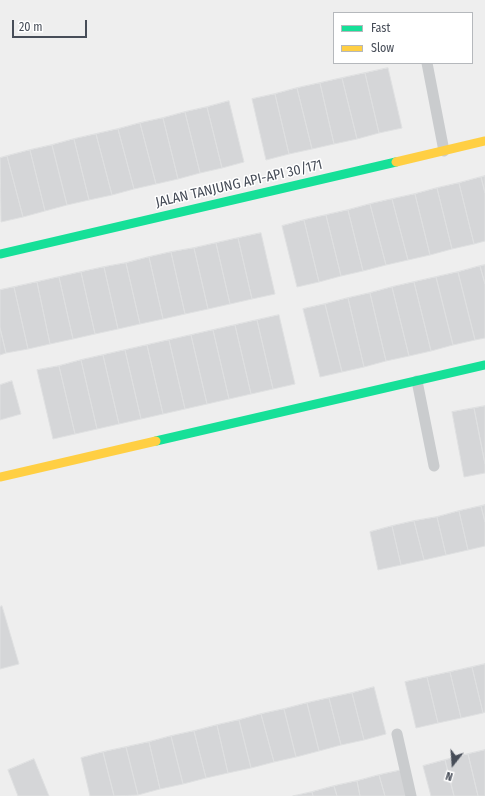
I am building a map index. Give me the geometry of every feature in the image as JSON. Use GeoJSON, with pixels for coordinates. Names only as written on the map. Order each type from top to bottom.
{"type":"FeatureCollection","features":[{"type":"Feature","properties":{"kind":"street","name":"JALAN TANJUNG API-API 30/171"},"geometry":{"type":"LineString","coordinates":[[0,254],[485,141]]}},
{"type":"Feature","properties":{"kind":"street"},"geometry":{"type":"LineString","coordinates":[[0,477],[485,365]]}},
{"type":"Feature","properties":{"kind":"lane"},"geometry":{"type":"LineString","coordinates":[[427,64],[444,150]]}},
{"type":"Feature","properties":{"kind":"lane"},"geometry":{"type":"LineString","coordinates":[[417,380],[434,466]]}},
{"type":"Feature","properties":{"kind":"lane"},"geometry":{"type":"LineString","coordinates":[[397,734],[411,796]]}},
{"type":"Feature","properties":{"kind":"building"},"geometry":{"type":"Polygon","coordinates":[[[388,68],[402,128],[379,133],[365,73],[388,68]]]}},
{"type":"Feature","properties":{"kind":"building"},"geometry":{"type":"Polygon","coordinates":[[[365,73],[379,133],[357,139],[342,78],[365,73]]]}},
{"type":"Feature","properties":{"kind":"building"},"geometry":{"type":"Polygon","coordinates":[[[342,78],[357,139],[334,144],[320,83],[342,78]]]}},
{"type":"Feature","properties":{"kind":"building"},"geometry":{"type":"Polygon","coordinates":[[[320,83],[334,144],[312,149],[297,88],[320,83]]]}},
{"type":"Feature","properties":{"kind":"building"},"geometry":{"type":"Polygon","coordinates":[[[297,88],[312,149],[289,154],[275,94],[297,88]]]}},
{"type":"Feature","properties":{"kind":"building"},"geometry":{"type":"Polygon","coordinates":[[[275,94],[289,154],[266,160],[252,99],[275,94]]]}},
{"type":"Feature","properties":{"kind":"building"},"geometry":{"type":"Polygon","coordinates":[[[229,101],[244,162],[222,168],[207,107],[229,101]]]}},
{"type":"Feature","properties":{"kind":"building"},"geometry":{"type":"Polygon","coordinates":[[[207,107],[222,168],[200,173],[185,112],[207,107]]]}},
{"type":"Feature","properties":{"kind":"building"},"geometry":{"type":"Polygon","coordinates":[[[185,112],[200,173],[178,179],[163,118],[185,112]]]}},
{"type":"Feature","properties":{"kind":"building"},"geometry":{"type":"Polygon","coordinates":[[[163,118],[178,179],[156,184],[140,123],[163,118]]]}},
{"type":"Feature","properties":{"kind":"building"},"geometry":{"type":"Polygon","coordinates":[[[140,123],[156,184],[134,189],[118,129],[140,123]]]}},
{"type":"Feature","properties":{"kind":"building"},"geometry":{"type":"Polygon","coordinates":[[[118,129],[134,189],[112,195],[96,134],[118,129]]]}},
{"type":"Feature","properties":{"kind":"building"},"geometry":{"type":"Polygon","coordinates":[[[96,134],[112,195],[89,200],[74,139],[96,134]]]}},
{"type":"Feature","properties":{"kind":"building"},"geometry":{"type":"Polygon","coordinates":[[[74,139],[89,200],[67,205],[52,145],[74,139]]]}},
{"type":"Feature","properties":{"kind":"building"},"geometry":{"type":"Polygon","coordinates":[[[52,145],[67,205],[45,211],[30,150],[52,145]]]}},
{"type":"Feature","properties":{"kind":"building"},"geometry":{"type":"Polygon","coordinates":[[[30,150],[45,211],[23,217],[7,156],[30,150]]]}},
{"type":"Feature","properties":{"kind":"building"},"geometry":{"type":"Polygon","coordinates":[[[7,156],[23,217],[1,222],[0,158],[7,156]]]}},
{"type":"Feature","properties":{"kind":"building"},"geometry":{"type":"Polygon","coordinates":[[[485,176],[485,193],[481,177],[485,176]]]}},
{"type":"Feature","properties":{"kind":"building"},"geometry":{"type":"Polygon","coordinates":[[[481,177],[485,193],[485,241],[474,244],[459,183],[481,177]]]}},
{"type":"Feature","properties":{"kind":"building"},"geometry":{"type":"Polygon","coordinates":[[[459,183],[474,244],[452,249],[437,188],[459,183]]]}},
{"type":"Feature","properties":{"kind":"building"},"geometry":{"type":"Polygon","coordinates":[[[437,188],[452,249],[430,255],[415,194],[437,188]]]}},
{"type":"Feature","properties":{"kind":"building"},"geometry":{"type":"Polygon","coordinates":[[[415,194],[430,255],[408,260],[392,199],[415,194]]]}},
{"type":"Feature","properties":{"kind":"building"},"geometry":{"type":"Polygon","coordinates":[[[392,199],[408,260],[386,265],[370,204],[392,199]]]}},
{"type":"Feature","properties":{"kind":"building"},"geometry":{"type":"Polygon","coordinates":[[[370,204],[386,265],[363,271],[348,210],[370,204]]]}},
{"type":"Feature","properties":{"kind":"building"},"geometry":{"type":"Polygon","coordinates":[[[348,210],[363,271],[341,276],[326,215],[348,210]]]}},
{"type":"Feature","properties":{"kind":"building"},"geometry":{"type":"Polygon","coordinates":[[[326,215],[341,276],[319,282],[304,220],[326,215]]]}},
{"type":"Feature","properties":{"kind":"building"},"geometry":{"type":"Polygon","coordinates":[[[304,220],[319,282],[297,287],[282,226],[304,220]]]}},
{"type":"Feature","properties":{"kind":"building"},"geometry":{"type":"Polygon","coordinates":[[[261,233],[275,294],[252,299],[238,238],[261,233]]]}},
{"type":"Feature","properties":{"kind":"building"},"geometry":{"type":"Polygon","coordinates":[[[238,238],[252,299],[230,304],[216,243],[238,238]]]}},
{"type":"Feature","properties":{"kind":"building"},"geometry":{"type":"Polygon","coordinates":[[[216,243],[230,304],[208,309],[194,248],[216,243]]]}},
{"type":"Feature","properties":{"kind":"building"},"geometry":{"type":"Polygon","coordinates":[[[194,248],[208,309],[185,314],[171,252],[194,248]]]}},
{"type":"Feature","properties":{"kind":"building"},"geometry":{"type":"Polygon","coordinates":[[[171,252],[185,314],[163,319],[149,257],[171,252]]]}},
{"type":"Feature","properties":{"kind":"building"},"geometry":{"type":"Polygon","coordinates":[[[149,257],[163,319],[140,324],[126,263],[149,257]]]}},
{"type":"Feature","properties":{"kind":"building"},"geometry":{"type":"Polygon","coordinates":[[[126,263],[140,324],[118,329],[104,267],[126,263]]]}},
{"type":"Feature","properties":{"kind":"building"},"geometry":{"type":"Polygon","coordinates":[[[485,265],[485,284],[480,266],[485,265]]]}},
{"type":"Feature","properties":{"kind":"building"},"geometry":{"type":"Polygon","coordinates":[[[480,266],[485,284],[485,338],[475,340],[458,272],[480,266]]]}},
{"type":"Feature","properties":{"kind":"building"},"geometry":{"type":"Polygon","coordinates":[[[104,267],[118,329],[95,334],[81,272],[104,267]]]}},
{"type":"Feature","properties":{"kind":"building"},"geometry":{"type":"Polygon","coordinates":[[[81,272],[95,334],[73,339],[59,277],[81,272]]]}},
{"type":"Feature","properties":{"kind":"building"},"geometry":{"type":"Polygon","coordinates":[[[458,272],[475,340],[453,345],[436,277],[458,272]]]}},
{"type":"Feature","properties":{"kind":"building"},"geometry":{"type":"Polygon","coordinates":[[[59,277],[73,339],[50,344],[37,282],[59,277]]]}},
{"type":"Feature","properties":{"kind":"building"},"geometry":{"type":"Polygon","coordinates":[[[436,277],[453,345],[431,351],[414,282],[436,277]]]}},
{"type":"Feature","properties":{"kind":"building"},"geometry":{"type":"Polygon","coordinates":[[[37,282],[50,344],[28,349],[14,287],[37,282]]]}},
{"type":"Feature","properties":{"kind":"building"},"geometry":{"type":"Polygon","coordinates":[[[414,282],[431,351],[409,356],[392,287],[414,282]]]}},
{"type":"Feature","properties":{"kind":"building"},"geometry":{"type":"Polygon","coordinates":[[[14,287],[28,349],[6,353],[0,328],[0,290],[14,287]]]}},
{"type":"Feature","properties":{"kind":"building"},"geometry":{"type":"Polygon","coordinates":[[[392,287],[409,356],[386,361],[370,293],[392,287]]]}},
{"type":"Feature","properties":{"kind":"building"},"geometry":{"type":"Polygon","coordinates":[[[370,293],[386,361],[364,367],[348,298],[370,293]]]}},
{"type":"Feature","properties":{"kind":"building"},"geometry":{"type":"Polygon","coordinates":[[[348,298],[364,367],[342,372],[325,304],[348,298]]]}},
{"type":"Feature","properties":{"kind":"building"},"geometry":{"type":"Polygon","coordinates":[[[325,304],[342,372],[320,377],[303,309],[325,304]]]}},
{"type":"Feature","properties":{"kind":"building"},"geometry":{"type":"Polygon","coordinates":[[[279,315],[295,384],[273,389],[257,320],[279,315]]]}},
{"type":"Feature","properties":{"kind":"building"},"geometry":{"type":"Polygon","coordinates":[[[257,320],[273,389],[251,394],[235,325],[257,320]]]}},
{"type":"Feature","properties":{"kind":"building"},"geometry":{"type":"Polygon","coordinates":[[[235,325],[251,394],[229,399],[213,330],[235,325]]]}},
{"type":"Feature","properties":{"kind":"building"},"geometry":{"type":"Polygon","coordinates":[[[0,328],[6,353],[0,355],[0,328]]]}},
{"type":"Feature","properties":{"kind":"building"},"geometry":{"type":"Polygon","coordinates":[[[213,330],[229,399],[207,404],[191,335],[213,330]]]}},
{"type":"Feature","properties":{"kind":"building"},"geometry":{"type":"Polygon","coordinates":[[[191,335],[207,404],[185,409],[169,340],[191,335]]]}},
{"type":"Feature","properties":{"kind":"building"},"geometry":{"type":"Polygon","coordinates":[[[169,340],[185,409],[163,414],[147,345],[169,340]]]}},
{"type":"Feature","properties":{"kind":"building"},"geometry":{"type":"Polygon","coordinates":[[[147,345],[163,414],[141,419],[125,350],[147,345]]]}},
{"type":"Feature","properties":{"kind":"building"},"geometry":{"type":"Polygon","coordinates":[[[125,350],[141,419],[119,424],[103,355],[125,350]]]}},
{"type":"Feature","properties":{"kind":"building"},"geometry":{"type":"Polygon","coordinates":[[[103,355],[119,424],[97,429],[81,360],[103,355]]]}},
{"type":"Feature","properties":{"kind":"building"},"geometry":{"type":"Polygon","coordinates":[[[81,360],[97,429],[75,434],[59,366],[81,360]]]}},
{"type":"Feature","properties":{"kind":"building"},"geometry":{"type":"Polygon","coordinates":[[[59,366],[75,434],[53,439],[37,370],[59,366]]]}},
{"type":"Feature","properties":{"kind":"building"},"geometry":{"type":"Polygon","coordinates":[[[12,381],[21,414],[0,420],[0,385],[12,381]]]}},
{"type":"Feature","properties":{"kind":"building"},"geometry":{"type":"Polygon","coordinates":[[[485,406],[485,464],[474,408],[485,406]]]}},
{"type":"Feature","properties":{"kind":"building"},"geometry":{"type":"Polygon","coordinates":[[[474,408],[485,464],[485,473],[464,477],[452,412],[474,408]]]}},
{"type":"Feature","properties":{"kind":"building"},"geometry":{"type":"Polygon","coordinates":[[[485,505],[485,522],[481,506],[485,505]]]}},
{"type":"Feature","properties":{"kind":"building"},"geometry":{"type":"Polygon","coordinates":[[[481,506],[485,522],[485,546],[468,550],[459,511],[481,506]]]}},
{"type":"Feature","properties":{"kind":"building"},"geometry":{"type":"Polygon","coordinates":[[[459,511],[468,550],[446,555],[437,517],[459,511]]]}},
{"type":"Feature","properties":{"kind":"building"},"geometry":{"type":"Polygon","coordinates":[[[437,517],[446,555],[424,560],[414,521],[437,517]]]}},
{"type":"Feature","properties":{"kind":"building"},"geometry":{"type":"Polygon","coordinates":[[[414,521],[424,560],[401,565],[392,526],[414,521]]]}},
{"type":"Feature","properties":{"kind":"building"},"geometry":{"type":"Polygon","coordinates":[[[392,526],[401,565],[378,570],[370,532],[392,526]]]}},
{"type":"Feature","properties":{"kind":"building"},"geometry":{"type":"Polygon","coordinates":[[[2,606],[19,664],[0,669],[0,607],[2,606]]]}},
{"type":"Feature","properties":{"kind":"building"},"geometry":{"type":"Polygon","coordinates":[[[485,664],[485,712],[483,713],[472,667],[485,664]]]}},
{"type":"Feature","properties":{"kind":"building"},"geometry":{"type":"Polygon","coordinates":[[[472,667],[483,713],[461,718],[450,672],[472,667]]]}},
{"type":"Feature","properties":{"kind":"building"},"geometry":{"type":"Polygon","coordinates":[[[450,672],[461,718],[438,723],[427,677],[450,672]]]}},
{"type":"Feature","properties":{"kind":"building"},"geometry":{"type":"Polygon","coordinates":[[[427,677],[438,723],[416,728],[405,682],[427,677]]]}},
{"type":"Feature","properties":{"kind":"building"},"geometry":{"type":"Polygon","coordinates":[[[374,687],[386,734],[364,740],[352,693],[374,687]]]}},
{"type":"Feature","properties":{"kind":"building"},"geometry":{"type":"Polygon","coordinates":[[[352,693],[364,740],[341,745],[329,698],[352,693]]]}},
{"type":"Feature","properties":{"kind":"building"},"geometry":{"type":"Polygon","coordinates":[[[329,698],[341,745],[319,751],[307,703],[329,698]]]}},
{"type":"Feature","properties":{"kind":"building"},"geometry":{"type":"Polygon","coordinates":[[[307,703],[319,751],[296,757],[284,709],[307,703]]]}},
{"type":"Feature","properties":{"kind":"building"},"geometry":{"type":"Polygon","coordinates":[[[284,709],[296,757],[274,762],[261,714],[284,709]]]}},
{"type":"Feature","properties":{"kind":"building"},"geometry":{"type":"Polygon","coordinates":[[[261,714],[274,762],[251,768],[239,720],[261,714]]]}},
{"type":"Feature","properties":{"kind":"building"},"geometry":{"type":"Polygon","coordinates":[[[239,720],[251,768],[228,773],[217,725],[239,720]]]}},
{"type":"Feature","properties":{"kind":"building"},"geometry":{"type":"Polygon","coordinates":[[[217,725],[228,773],[206,778],[194,731],[217,725]]]}},
{"type":"Feature","properties":{"kind":"building"},"geometry":{"type":"Polygon","coordinates":[[[194,731],[206,778],[183,784],[171,736],[194,731]]]}},
{"type":"Feature","properties":{"kind":"building"},"geometry":{"type":"Polygon","coordinates":[[[171,736],[183,784],[160,789],[149,742],[171,736]]]}},
{"type":"Feature","properties":{"kind":"building"},"geometry":{"type":"Polygon","coordinates":[[[149,742],[160,789],[138,795],[126,747],[149,742]]]}},
{"type":"Feature","properties":{"kind":"building"},"geometry":{"type":"Polygon","coordinates":[[[126,747],[138,795],[114,796],[103,752],[126,747]]]}},
{"type":"Feature","properties":{"kind":"building"},"geometry":{"type":"Polygon","coordinates":[[[485,750],[485,796],[478,796],[468,754],[485,750]]]}},
{"type":"Feature","properties":{"kind":"building"},"geometry":{"type":"Polygon","coordinates":[[[103,752],[114,796],[90,796],[81,758],[103,752]]]}},
{"type":"Feature","properties":{"kind":"building"},"geometry":{"type":"Polygon","coordinates":[[[468,754],[478,796],[454,796],[445,760],[468,754]]]}},
{"type":"Feature","properties":{"kind":"building"},"geometry":{"type":"Polygon","coordinates":[[[34,759],[49,796],[18,796],[8,770],[34,759]]]}},
{"type":"Feature","properties":{"kind":"building"},"geometry":{"type":"Polygon","coordinates":[[[445,760],[454,796],[431,796],[423,766],[445,760]]]}},
{"type":"Feature","properties":{"kind":"building"},"geometry":{"type":"Polygon","coordinates":[[[402,770],[408,796],[385,796],[379,775],[402,770]]]}},
{"type":"Feature","properties":{"kind":"building"},"geometry":{"type":"Polygon","coordinates":[[[379,775],[385,796],[360,796],[357,781],[379,775]]]}},
{"type":"Feature","properties":{"kind":"building"},"geometry":{"type":"Polygon","coordinates":[[[357,781],[360,796],[337,796],[334,786],[357,781]]]}},
{"type":"Feature","properties":{"kind":"building"},"geometry":{"type":"Polygon","coordinates":[[[334,786],[337,796],[313,796],[312,792],[334,786]]]}},
{"type":"Feature","properties":{"kind":"building"},"geometry":{"type":"Polygon","coordinates":[[[312,792],[313,796],[293,796],[312,792]]]}},
{"type":"Feature","properties":{"kind":"traffic: fast"},"geometry":{"type":"LineString","coordinates":[[0,254],[396,162]]}},
{"type":"Feature","properties":{"kind":"traffic: fast"},"geometry":{"type":"LineString","coordinates":[[156,441],[485,365]]}},
{"type":"Feature","properties":{"kind":"traffic: slow"},"geometry":{"type":"LineString","coordinates":[[396,162],[485,141]]}},
{"type":"Feature","properties":{"kind":"traffic: slow"},"geometry":{"type":"LineString","coordinates":[[0,477],[156,441]]}}]}
